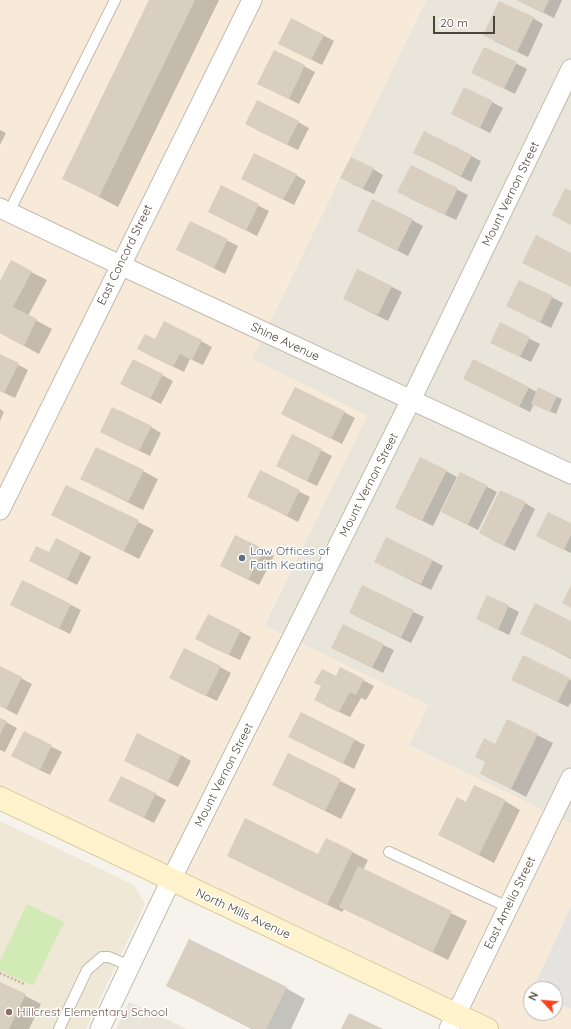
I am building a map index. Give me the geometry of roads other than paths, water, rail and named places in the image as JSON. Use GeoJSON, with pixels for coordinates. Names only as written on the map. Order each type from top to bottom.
{"type":"FeatureCollection","features":[{"type":"Feature","properties":{"kind":"main road","name":"North Mills Avenue"},"geometry":{"type":"LineString","coordinates":[[0,798],[171,880],[452,1022],[487,1029]]}},
{"type":"Feature","properties":{"kind":"street","name":"East Concord Street"},"geometry":{"type":"LineString","coordinates":[[0,510],[252,0]]}},
{"type":"Feature","properties":{"kind":"street","name":"Mount Vernon Street"},"geometry":{"type":"LineString","coordinates":[[100,1029],[171,880],[411,400],[571,69]]}},
{"type":"Feature","properties":{"kind":"street","name":"Shine Avenue"},"geometry":{"type":"LineString","coordinates":[[4,210],[120,266],[571,474]]}},
{"type":"Feature","properties":{"kind":"street","name":"East Amelia Street"},"geometry":{"type":"LineString","coordinates":[[452,1022],[571,778]]}},
{"type":"Feature","properties":{"kind":"lane"},"geometry":{"type":"LineString","coordinates":[[4,210],[115,0]]}},
{"type":"Feature","properties":{"kind":"lane"},"geometry":{"type":"LineString","coordinates":[[389,852],[508,907]]}},
{"type":"Feature","properties":{"kind":"lane"},"geometry":{"type":"LineString","coordinates":[[59,1029],[88,970],[102,957],[109,957],[130,966]]}},
{"type":"Feature","properties":{"kind":"place","name":"Law Offices of Faith Keating"},"geometry":{"type":"Point","coordinates":[242,558]}},
{"type":"Feature","properties":{"kind":"place","name":"Hillcrest Elementary School"},"geometry":{"type":"Point","coordinates":[9,1012]}}]}
